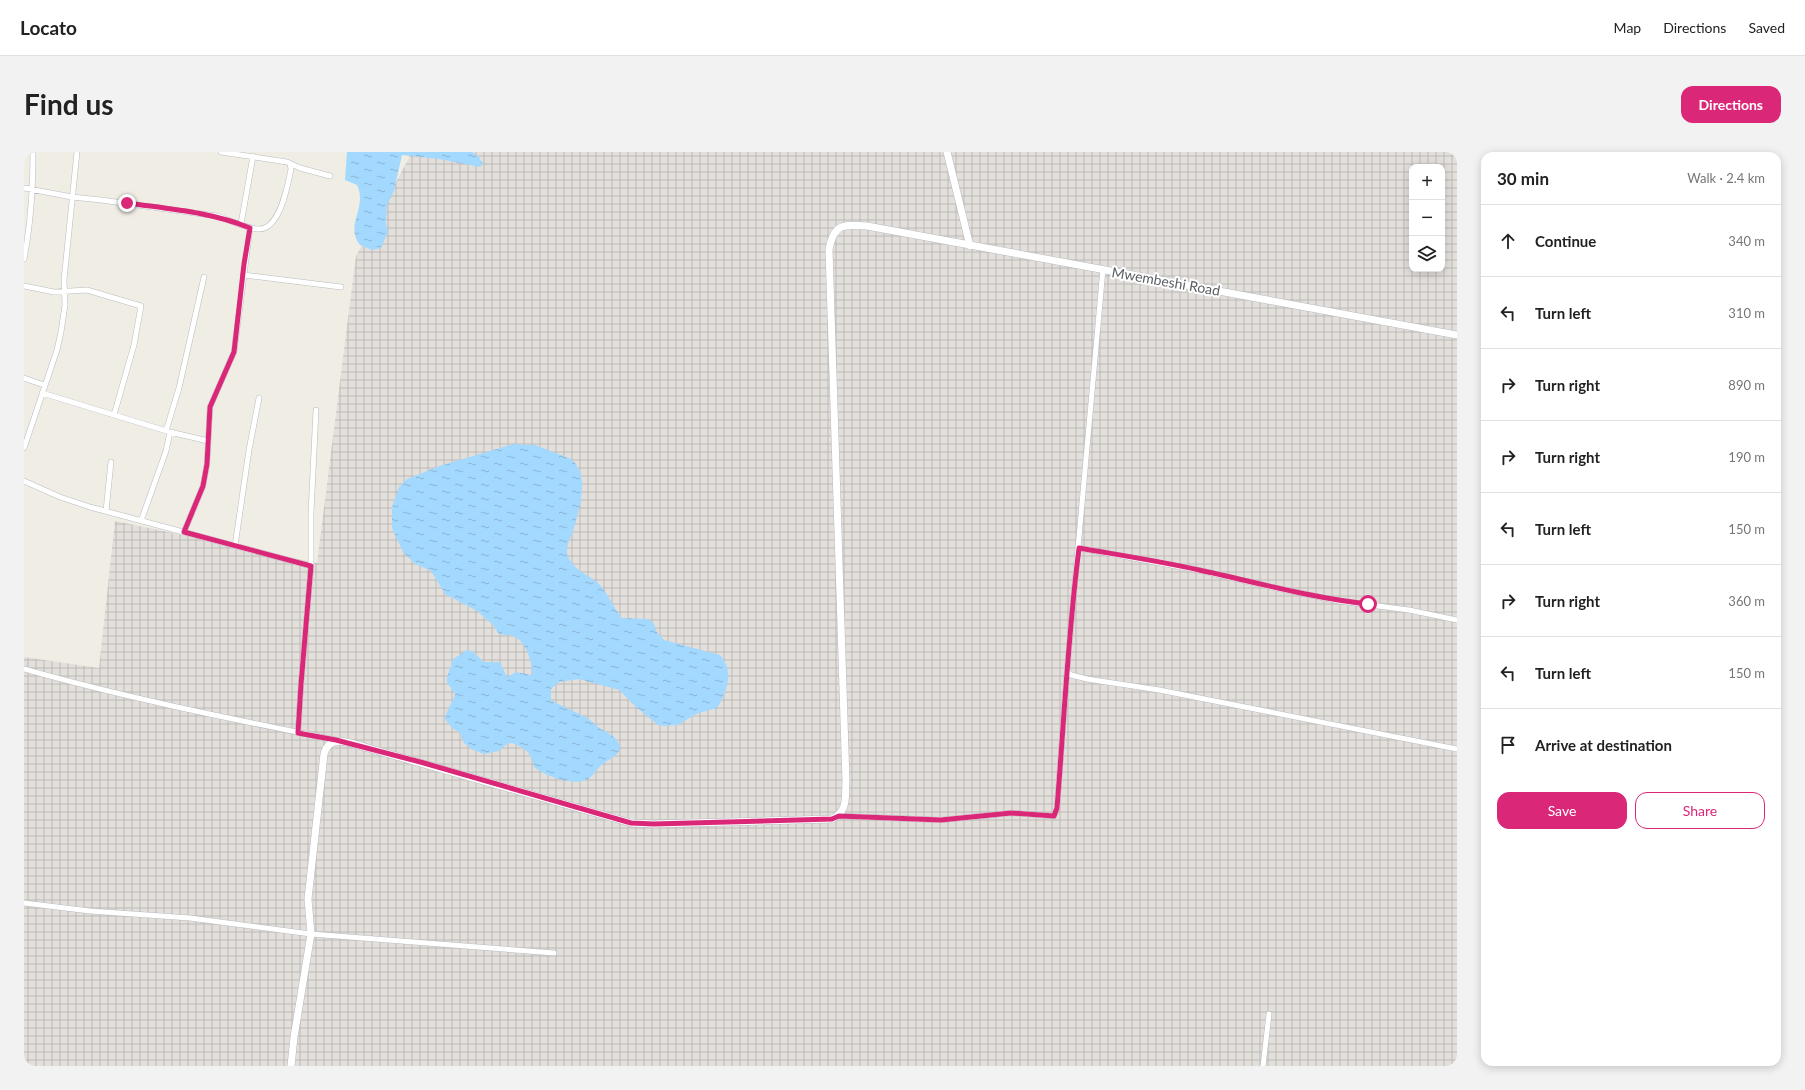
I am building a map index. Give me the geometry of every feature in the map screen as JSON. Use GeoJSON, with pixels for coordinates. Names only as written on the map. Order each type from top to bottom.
{"type":"FeatureCollection","features":[{"type":"Feature","properties":{"kind":"street"},"geometry":{"type":"LineString","coordinates":[[24,259],[32,190],[33,152]]}},
{"type":"Feature","properties":{"kind":"street"},"geometry":{"type":"LineString","coordinates":[[24,448],[57,350],[61,332],[65,305],[64,292],[76,152]]}},
{"type":"Feature","properties":{"kind":"street"},"geometry":{"type":"LineString","coordinates":[[221,152],[287,162],[330,176]]}},
{"type":"Feature","properties":{"kind":"street"},"geometry":{"type":"LineString","coordinates":[[947,152],[970,246]]}},
{"type":"Feature","properties":{"kind":"street"},"geometry":{"type":"LineString","coordinates":[[241,224],[253,156]]}},
{"type":"Feature","properties":{"kind":"street"},"geometry":{"type":"LineString","coordinates":[[24,188],[72,197],[108,200],[217,216],[250,228],[260,229],[265,228],[279,211],[286,195],[290,164]]}},
{"type":"Feature","properties":{"kind":"street","name":"Mwembeshi Road"},"geometry":{"type":"LineString","coordinates":[[839,816],[845,807],[846,782],[829,250],[834,232],[840,227],[849,224],[866,226],[1457,335]]}},
{"type":"Feature","properties":{"kind":"street"},"geometry":{"type":"LineString","coordinates":[[184,532],[203,486],[207,464],[210,407],[234,352],[250,228]]}},
{"type":"Feature","properties":{"kind":"street"},"geometry":{"type":"LineString","coordinates":[[24,669],[135,697],[336,740],[452,771],[631,823],[757,822],[832,819],[839,816],[941,820],[1011,813],[1054,816],[1057,808],[1072,609],[1079,548],[1103,269]]}},
{"type":"Feature","properties":{"kind":"street"},"geometry":{"type":"LineString","coordinates":[[243,275],[341,287]]}},
{"type":"Feature","properties":{"kind":"street"},"geometry":{"type":"LineString","coordinates":[[141,521],[166,452],[168,431],[204,277]]}},
{"type":"Feature","properties":{"kind":"street"},"geometry":{"type":"LineString","coordinates":[[24,286],[64,292],[71,290],[87,290],[141,306],[134,345],[114,415]]}},
{"type":"Feature","properties":{"kind":"street"},"geometry":{"type":"LineString","coordinates":[[24,378],[44,385]]}},
{"type":"Feature","properties":{"kind":"street"},"geometry":{"type":"LineString","coordinates":[[42,393],[168,431],[208,441]]}},
{"type":"Feature","properties":{"kind":"street"},"geometry":{"type":"LineString","coordinates":[[235,546],[249,450],[259,398]]}},
{"type":"Feature","properties":{"kind":"street"},"geometry":{"type":"LineString","coordinates":[[298,733],[311,566],[311,513],[316,410]]}},
{"type":"Feature","properties":{"kind":"street"},"geometry":{"type":"LineString","coordinates":[[106,511],[112,462]]}},
{"type":"Feature","properties":{"kind":"street"},"geometry":{"type":"LineString","coordinates":[[24,481],[60,497],[106,511],[311,566]]}},
{"type":"Feature","properties":{"kind":"street"},"geometry":{"type":"LineString","coordinates":[[1079,548],[1198,570],[1339,601],[1409,610],[1457,620]]}},
{"type":"Feature","properties":{"kind":"street"},"geometry":{"type":"LineString","coordinates":[[1067,671],[1072,675],[1087,679],[1159,690],[1457,749]]}},
{"type":"Feature","properties":{"kind":"street"},"geometry":{"type":"LineString","coordinates":[[291,1066],[294,1037],[311,934],[308,899],[324,754],[326,748],[336,740]]}},
{"type":"Feature","properties":{"kind":"street"},"geometry":{"type":"LineString","coordinates":[[24,903],[90,911],[190,918],[311,934],[554,953]]}},
{"type":"Feature","properties":{"kind":"street"},"geometry":{"type":"LineString","coordinates":[[1263,1066],[1270,1014]]}},
{"type":"Feature","properties":{"kind":"shaded area"},"geometry":{"type":"Polygon","coordinates":[[[409,152],[1457,152],[1457,1066],[24,1066],[24,657],[99,668],[115,521],[317,563],[356,256],[409,158],[409,152]]]}},
{"type":"Feature","properties":{"kind":"water"},"geometry":{"type":"Polygon","coordinates":[[[347,152],[472,152],[479,157],[483,164],[480,167],[439,159],[402,155],[394,191],[387,205],[386,223],[388,232],[381,248],[372,250],[360,245],[356,238],[354,230],[359,209],[360,193],[357,185],[345,180],[347,152]]]}},
{"type":"Feature","properties":{"kind":"water"},"geometry":{"type":"Polygon","coordinates":[[[513,444],[535,445],[571,459],[577,465],[582,482],[582,492],[576,520],[568,545],[568,557],[575,567],[600,585],[622,618],[648,619],[653,622],[657,632],[664,640],[720,655],[725,661],[727,668],[728,682],[724,695],[717,708],[696,714],[678,725],[658,725],[637,708],[619,690],[579,679],[559,682],[551,689],[551,700],[589,719],[599,728],[615,738],[620,746],[620,749],[616,755],[600,766],[592,776],[583,781],[577,782],[564,780],[544,773],[534,767],[527,751],[512,743],[507,744],[499,751],[484,754],[473,750],[464,743],[460,733],[452,728],[445,719],[455,695],[447,681],[453,659],[467,650],[472,651],[484,662],[500,662],[507,677],[516,672],[532,675],[530,659],[522,643],[518,639],[513,636],[499,634],[493,625],[477,611],[445,594],[431,571],[415,564],[403,552],[392,528],[392,507],[399,487],[407,479],[442,465],[513,444]]]}},
{"type":"Feature","properties":{"kind":"route"},"geometry":{"type":"LineString","coordinates":[[127,203],[217,216],[233,220],[250,228],[244,264],[234,352],[210,407],[207,464],[203,486],[184,532],[311,566],[298,733],[336,740],[424,763],[631,823],[750,822],[832,819],[839,816],[941,820],[1011,813],[1054,816],[1057,808],[1066,668],[1079,548],[1198,570],[1339,601],[1368,604]]}}]}
